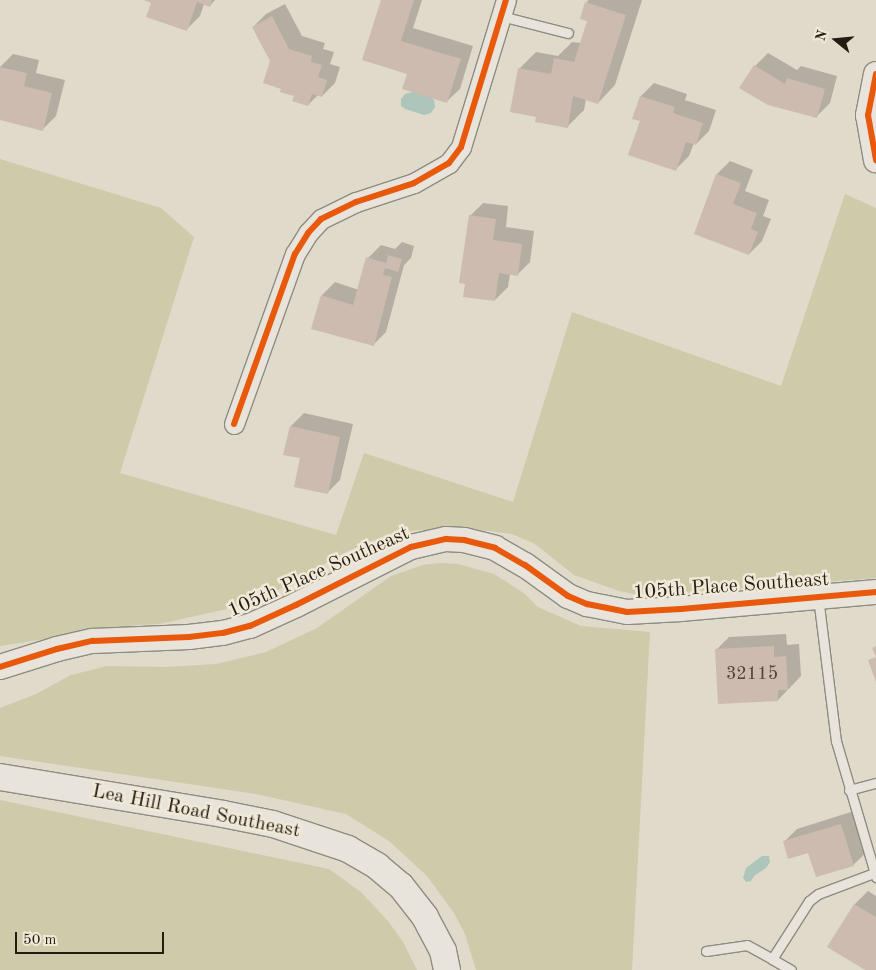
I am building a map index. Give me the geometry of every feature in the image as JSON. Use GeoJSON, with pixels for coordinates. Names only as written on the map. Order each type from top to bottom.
{"type":"FeatureCollection","features":[{"type":"Feature","properties":{"kind":"main road","name":"Lea Hill Road Southeast"},"geometry":{"type":"LineString","coordinates":[[0,777],[273,824],[348,849],[377,866],[401,886],[425,917],[443,952],[447,970]]}},
{"type":"Feature","properties":{"kind":"street"},"geometry":{"type":"LineString","coordinates":[[234,424],[295,254],[308,233],[321,220],[356,202],[414,183],[449,163],[461,147],[504,8]]}},
{"type":"Feature","properties":{"kind":"street"},"geometry":{"type":"LineString","coordinates":[[876,74],[868,115],[876,160]]}},
{"type":"Feature","properties":{"kind":"street","name":"105th Place Southeast"},"geometry":{"type":"LineString","coordinates":[[0,667],[57,649],[93,641],[223,634],[296,606],[411,547],[446,539],[464,540],[495,548],[526,565],[568,596],[606,609],[651,612],[876,592]]}},
{"type":"Feature","properties":{"kind":"lane"},"geometry":{"type":"LineString","coordinates":[[504,8],[568,33]]}},
{"type":"Feature","properties":{"kind":"lane"},"geometry":{"type":"LineString","coordinates":[[772,959],[809,901],[818,894],[875,875],[836,742],[818,597]]}},
{"type":"Feature","properties":{"kind":"lane"},"geometry":{"type":"LineString","coordinates":[[850,790],[876,783]]}},
{"type":"Feature","properties":{"kind":"lane"},"geometry":{"type":"LineString","coordinates":[[706,952],[747,945],[791,970]]}},
{"type":"Feature","properties":{"kind":"shaded area"},"geometry":{"type":"Polygon","coordinates":[[[412,92],[430,96],[434,100],[435,107],[431,113],[424,115],[401,106],[401,99],[405,94],[412,92]]]}},
{"type":"Feature","properties":{"kind":"shaded area"},"geometry":{"type":"Polygon","coordinates":[[[0,159],[161,208],[194,237],[120,473],[336,535],[364,453],[513,502],[572,312],[781,386],[845,194],[876,208],[876,578],[643,596],[619,591],[574,575],[535,544],[512,534],[489,531],[418,530],[392,533],[369,542],[344,553],[255,601],[231,608],[160,624],[136,625],[0,646],[0,159]]]}},
{"type":"Feature","properties":{"kind":"shaded area"},"geometry":{"type":"Polygon","coordinates":[[[439,563],[458,564],[494,574],[525,594],[538,607],[581,626],[650,632],[632,970],[476,970],[465,934],[454,913],[427,876],[389,841],[346,814],[256,794],[0,756],[0,708],[36,694],[71,675],[107,666],[167,667],[216,664],[266,652],[317,628],[391,576],[423,565],[439,563]]]}},
{"type":"Feature","properties":{"kind":"shaded area"},"geometry":{"type":"Polygon","coordinates":[[[0,800],[329,869],[361,892],[388,921],[403,942],[417,970],[0,970],[0,800]]]}},
{"type":"Feature","properties":{"kind":"shaded area"},"geometry":{"type":"Polygon","coordinates":[[[762,856],[769,856],[770,862],[751,881],[746,882],[743,878],[746,868],[762,856]]]}},
{"type":"Feature","properties":{"kind":"building"},"geometry":{"type":"Polygon","coordinates":[[[144,0],[212,0],[210,7],[197,2],[187,31],[146,17],[151,3],[144,0]]]}},
{"type":"Feature","properties":{"kind":"building"},"geometry":{"type":"Polygon","coordinates":[[[381,0],[414,0],[401,41],[461,59],[447,103],[402,89],[407,74],[362,60],[381,0]]]}},
{"type":"Feature","properties":{"kind":"building"},"geometry":{"type":"Polygon","coordinates":[[[585,2],[626,15],[598,104],[573,96],[568,128],[535,122],[536,117],[510,112],[518,68],[551,74],[554,58],[574,62],[587,21],[580,19],[585,2]]]}},
{"type":"Feature","properties":{"kind":"building"},"geometry":{"type":"Polygon","coordinates":[[[272,16],[289,49],[312,56],[311,62],[322,65],[318,77],[327,80],[322,97],[312,94],[308,106],[292,101],[294,96],[280,92],[281,89],[263,83],[270,61],[252,27],[272,16]]]}},
{"type":"Feature","properties":{"kind":"building"},"geometry":{"type":"Polygon","coordinates":[[[754,65],[785,84],[787,78],[825,89],[817,118],[768,105],[739,88],[754,65]]]}},
{"type":"Feature","properties":{"kind":"building"},"geometry":{"type":"Polygon","coordinates":[[[0,67],[27,73],[24,86],[52,93],[43,131],[0,120],[0,67]]]}},
{"type":"Feature","properties":{"kind":"building"},"geometry":{"type":"Polygon","coordinates":[[[640,96],[675,107],[673,113],[703,123],[696,145],[686,142],[676,171],[628,155],[640,121],[632,119],[640,96]]]}},
{"type":"Feature","properties":{"kind":"building"},"geometry":{"type":"Polygon","coordinates":[[[716,174],[741,183],[733,204],[757,213],[751,229],[758,232],[749,255],[694,234],[716,174]]]}},
{"type":"Feature","properties":{"kind":"building"},"geometry":{"type":"Polygon","coordinates":[[[469,215],[496,219],[493,240],[522,244],[518,276],[499,273],[495,301],[463,297],[465,284],[459,283],[469,215]]]}},
{"type":"Feature","properties":{"kind":"building"},"geometry":{"type":"Polygon","coordinates":[[[388,255],[402,259],[398,272],[385,268],[383,275],[392,277],[374,346],[311,329],[321,295],[353,305],[366,257],[386,263],[388,255]]]}},
{"type":"Feature","properties":{"kind":"building"},"geometry":{"type":"Polygon","coordinates":[[[290,426],[340,437],[328,494],[294,487],[300,458],[283,455],[290,426]]]}},
{"type":"Feature","properties":{"kind":"building"},"geometry":{"type":"Polygon","coordinates":[[[774,646],[774,657],[786,656],[788,690],[778,690],[778,701],[718,704],[715,649],[774,646]]]}},
{"type":"Feature","properties":{"kind":"building"},"geometry":{"type":"Polygon","coordinates":[[[876,646],[876,657],[872,648],[876,646]]]}},
{"type":"Feature","properties":{"kind":"building"},"geometry":{"type":"Polygon","coordinates":[[[876,657],[876,682],[868,660],[876,657]]]}},
{"type":"Feature","properties":{"kind":"building"},"geometry":{"type":"Polygon","coordinates":[[[841,824],[854,866],[816,877],[808,853],[788,859],[783,841],[841,824]]]}},
{"type":"Feature","properties":{"kind":"building"},"geometry":{"type":"Polygon","coordinates":[[[854,904],[876,917],[876,970],[865,970],[827,947],[854,904]]]}},
{"type":"Feature","properties":{"kind":"cycle path"},"geometry":{"type":"LineString","coordinates":[[234,424],[295,254],[308,233],[321,219],[356,202],[414,183],[449,163],[461,147],[506,0]]}},
{"type":"Feature","properties":{"kind":"cycle path"},"geometry":{"type":"LineString","coordinates":[[876,74],[868,115],[876,160]]}},
{"type":"Feature","properties":{"kind":"cycle path"},"geometry":{"type":"LineString","coordinates":[[0,667],[57,649],[93,641],[189,637],[223,633],[250,626],[411,547],[446,539],[464,540],[495,548],[525,565],[568,596],[587,604],[627,612],[876,592]]}}]}
